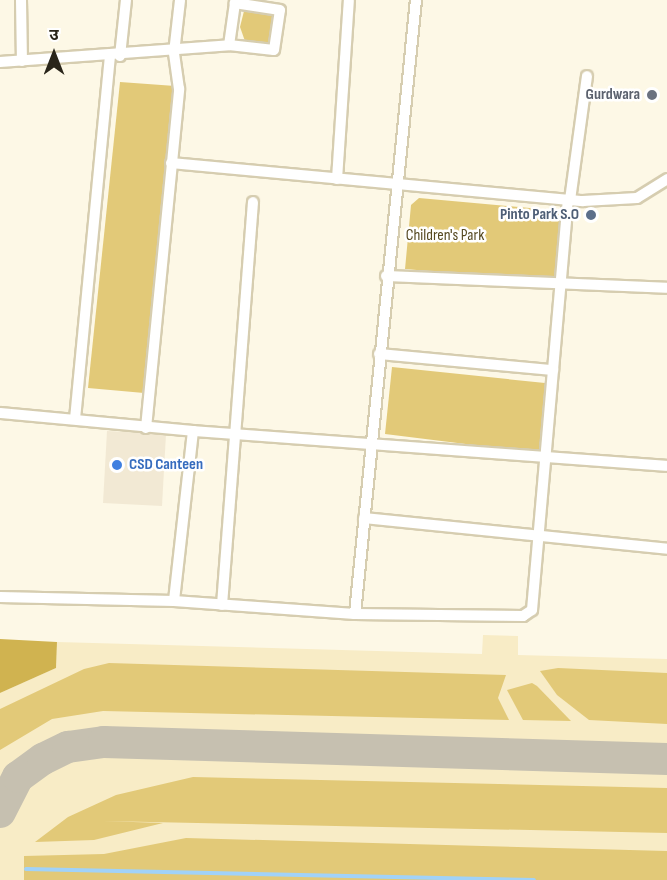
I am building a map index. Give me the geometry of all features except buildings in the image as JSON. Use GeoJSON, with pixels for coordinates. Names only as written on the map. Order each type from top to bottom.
{"type":"FeatureCollection","features":[{"type":"Feature","properties":{"kind":"street"},"geometry":{"type":"LineString","coordinates":[[21,0],[22,61]]}},
{"type":"Feature","properties":{"kind":"street"},"geometry":{"type":"LineString","coordinates":[[75,419],[115,56],[126,0]]}},
{"type":"Feature","properties":{"kind":"street"},"geometry":{"type":"LineString","coordinates":[[146,428],[179,89],[174,53],[180,0]]}},
{"type":"Feature","properties":{"kind":"street"},"geometry":{"type":"LineString","coordinates":[[337,179],[349,0]]}},
{"type":"Feature","properties":{"kind":"street"},"geometry":{"type":"LineString","coordinates":[[355,614],[386,276],[398,185],[416,0]]}},
{"type":"Feature","properties":{"kind":"street"},"geometry":{"type":"LineString","coordinates":[[0,62],[174,53],[229,45],[274,51],[280,10],[235,3],[229,45]]}},
{"type":"Feature","properties":{"kind":"street"},"geometry":{"type":"LineString","coordinates":[[0,597],[174,601],[355,614],[527,615],[534,605],[544,458],[569,200],[588,76]]}},
{"type":"Feature","properties":{"kind":"street"},"geometry":{"type":"LineString","coordinates":[[171,163],[569,200],[637,198],[667,179]]}},
{"type":"Feature","properties":{"kind":"street"},"geometry":{"type":"LineString","coordinates":[[222,605],[239,434],[253,202]]}},
{"type":"Feature","properties":{"kind":"street"},"geometry":{"type":"LineString","coordinates":[[386,276],[561,286],[667,288]]}},
{"type":"Feature","properties":{"kind":"street"},"geometry":{"type":"LineString","coordinates":[[379,354],[552,370]]}},
{"type":"Feature","properties":{"kind":"street"},"geometry":{"type":"LineString","coordinates":[[0,413],[146,428],[370,441],[544,458],[667,466]]}},
{"type":"Feature","properties":{"kind":"street"},"geometry":{"type":"LineString","coordinates":[[174,601],[193,431]]}},
{"type":"Feature","properties":{"kind":"street"},"geometry":{"type":"LineString","coordinates":[[364,518],[538,538],[667,549]]}},
{"type":"Feature","properties":{"kind":"shaded area"},"geometry":{"type":"Polygon","coordinates":[[[107,431],[166,434],[162,506],[103,503],[107,431]]]}},
{"type":"Feature","properties":{"kind":"shaded area"},"geometry":{"type":"Polygon","coordinates":[[[483,635],[518,636],[518,655],[667,659],[667,880],[0,880],[0,693],[56,668],[57,642],[482,654],[483,635]]]}},
{"type":"Feature","properties":{"kind":"shaded area"},"geometry":{"type":"Polygon","coordinates":[[[0,639],[57,642],[56,668],[0,693],[0,639]]]}},
{"type":"Feature","properties":{"kind":"green space"},"geometry":{"type":"Polygon","coordinates":[[[244,11],[277,13],[272,44],[246,44],[240,27],[244,11]]]}},
{"type":"Feature","properties":{"kind":"green space"},"geometry":{"type":"Polygon","coordinates":[[[120,82],[175,86],[144,393],[88,388],[120,82]]]}},
{"type":"Feature","properties":{"kind":"green space","name":"Children's Park"},"geometry":{"type":"Polygon","coordinates":[[[419,198],[562,211],[555,282],[405,269],[411,205],[419,198]]]}},
{"type":"Feature","properties":{"kind":"green space"},"geometry":{"type":"Polygon","coordinates":[[[392,367],[545,383],[539,453],[385,434],[392,367]]]}},
{"type":"Feature","properties":{"kind":"green space"},"geometry":{"type":"Polygon","coordinates":[[[109,663],[506,675],[498,698],[509,720],[103,711],[52,719],[0,750],[0,709],[84,669],[109,663]]]}},
{"type":"Feature","properties":{"kind":"green space"},"geometry":{"type":"Polygon","coordinates":[[[558,668],[667,673],[667,724],[589,720],[557,695],[540,671],[558,668]]]}},
{"type":"Feature","properties":{"kind":"green space"},"geometry":{"type":"Polygon","coordinates":[[[532,683],[571,721],[523,720],[507,690],[532,683]]]}},
{"type":"Feature","properties":{"kind":"green space"},"geometry":{"type":"Polygon","coordinates":[[[193,777],[667,788],[667,833],[103,821],[163,823],[94,840],[35,842],[68,817],[116,795],[193,777]]]}},
{"type":"Feature","properties":{"kind":"green space"},"geometry":{"type":"Polygon","coordinates":[[[186,838],[667,851],[667,880],[24,880],[24,856],[104,854],[186,838]]]}},
{"type":"Feature","properties":{"kind":"waterway"},"geometry":{"type":"LineString","coordinates":[[26,869],[534,880]]}},
{"type":"Feature","properties":{"kind":"taxiway"},"geometry":{"type":"LineString","coordinates":[[0,812],[18,777],[43,759],[68,747],[104,742],[667,759]]}},
{"type":"Feature","properties":{"kind":"place","name":"Gurdwara"},"geometry":{"type":"Point","coordinates":[652,95]}},
{"type":"Feature","properties":{"kind":"place","name":"Pinto Park S.O"},"geometry":{"type":"Point","coordinates":[591,215]}},
{"type":"Feature","properties":{"kind":"place","name":"CSD Canteen"},"geometry":{"type":"Point","coordinates":[117,465]}}]}
